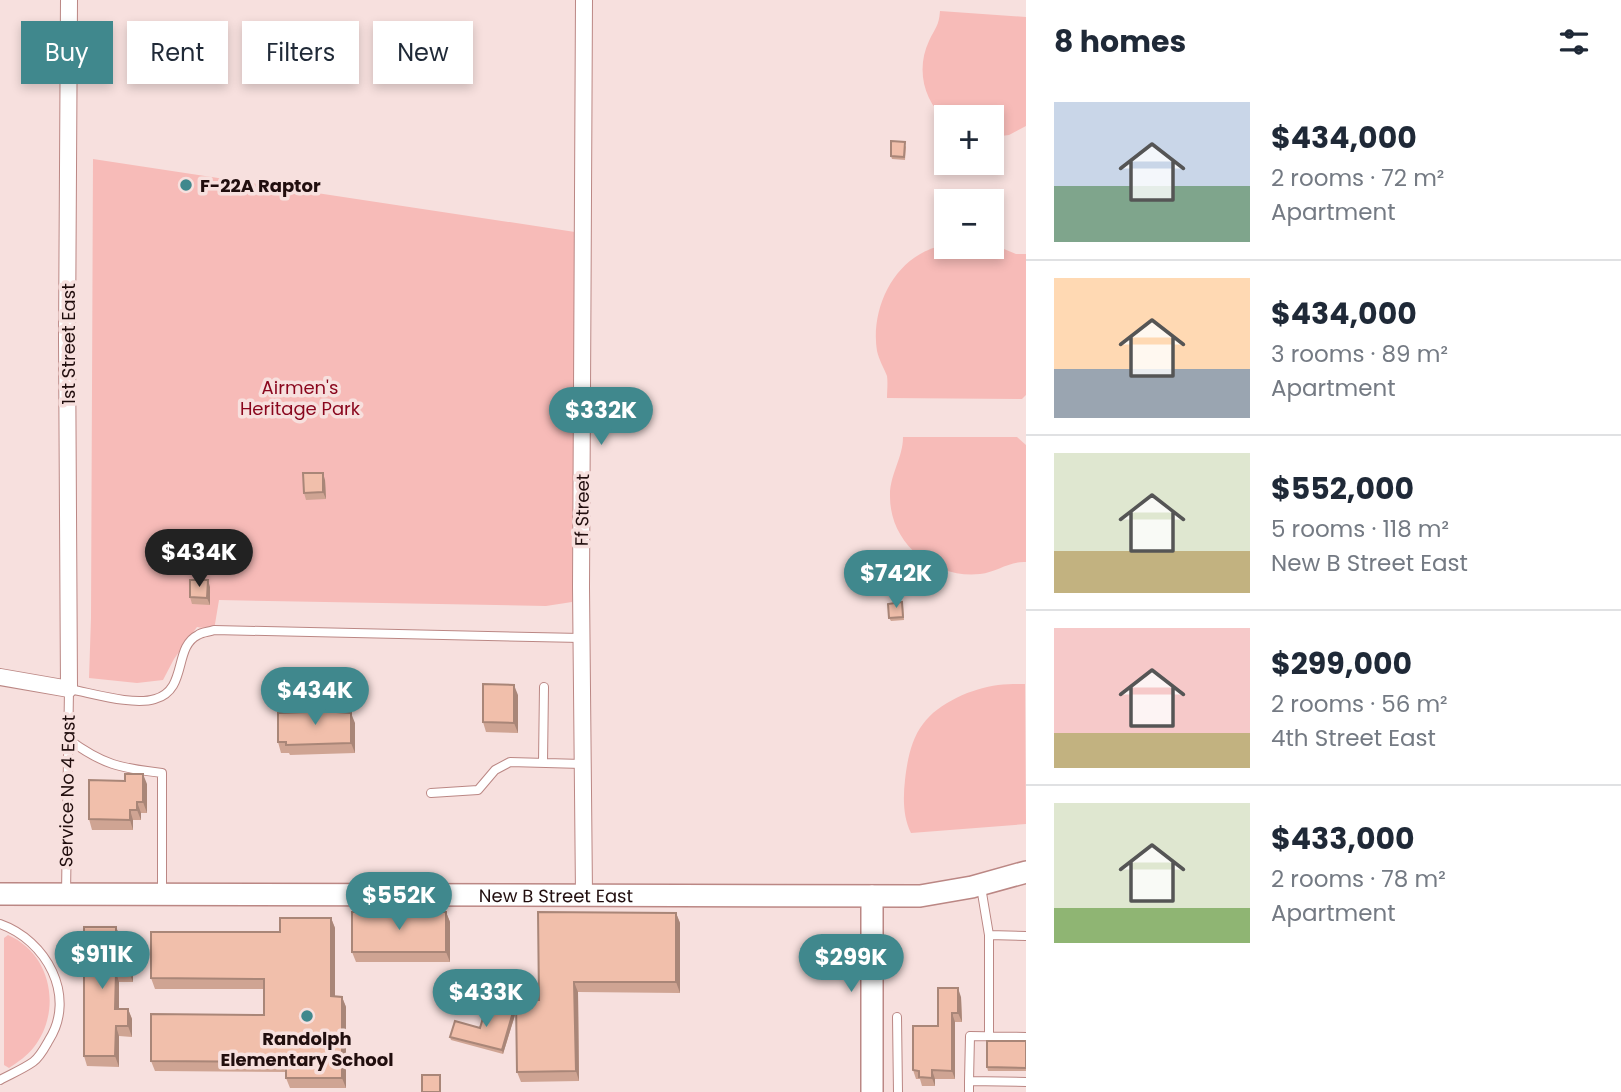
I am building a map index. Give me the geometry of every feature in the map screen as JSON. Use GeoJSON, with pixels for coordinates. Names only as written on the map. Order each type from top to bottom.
{"type":"FeatureCollection","features":[{"type":"Feature","properties":{"kind":"street","name":"1st Street East"},"geometry":{"type":"LineString","coordinates":[[69,0],[69,689]]}},
{"type":"Feature","properties":{"kind":"street","name":"Ff Street"},"geometry":{"type":"LineString","coordinates":[[583,0],[581,638],[584,894]]}},
{"type":"Feature","properties":{"kind":"street"},"geometry":{"type":"LineString","coordinates":[[0,677],[69,689]]}},
{"type":"Feature","properties":{"kind":"street","name":"New B Street East"},"geometry":{"type":"LineString","coordinates":[[0,894],[920,896],[1026,872]]}},
{"type":"Feature","properties":{"kind":"street"},"geometry":{"type":"LineString","coordinates":[[872,896],[872,1092]]}},
{"type":"Feature","properties":{"kind":"lane"},"geometry":{"type":"LineString","coordinates":[[69,689],[138,701],[156,699],[167,693],[180,674],[181,655],[195,635],[214,630],[581,638]]}},
{"type":"Feature","properties":{"kind":"lane"},"geometry":{"type":"LineString","coordinates":[[543,762],[544,687]]}},
{"type":"Feature","properties":{"kind":"lane","name":"Service No 4 East"},"geometry":{"type":"LineString","coordinates":[[66,894],[69,689]]}},
{"type":"Feature","properties":{"kind":"lane"},"geometry":{"type":"LineString","coordinates":[[68,739],[92,757],[118,767],[162,773],[162,894]]}},
{"type":"Feature","properties":{"kind":"lane"},"geometry":{"type":"LineString","coordinates":[[431,793],[478,790],[503,764],[517,761],[582,764]]}},
{"type":"Feature","properties":{"kind":"lane"},"geometry":{"type":"LineString","coordinates":[[981,884],[989,935],[989,1036]]}},
{"type":"Feature","properties":{"kind":"lane"},"geometry":{"type":"LineString","coordinates":[[0,923],[15,929],[46,958],[59,992],[60,1012],[54,1032],[40,1055],[33,1062],[0,1080]]}},
{"type":"Feature","properties":{"kind":"lane"},"geometry":{"type":"LineString","coordinates":[[989,935],[1026,936]]}},
{"type":"Feature","properties":{"kind":"lane"},"geometry":{"type":"LineString","coordinates":[[897,1017],[898,1092]]}},
{"type":"Feature","properties":{"kind":"lane"},"geometry":{"type":"LineString","coordinates":[[969,1092],[970,1036],[1026,1037]]}},
{"type":"Feature","properties":{"kind":"lane"},"geometry":{"type":"LineString","coordinates":[[969,1081],[1026,1082]]}},
{"type":"Feature","properties":{"kind":"green space"},"geometry":{"type":"Polygon","coordinates":[[[940,11],[1026,17],[1026,126],[1004,136],[1004,105],[934,107],[924,84],[923,62],[925,51],[938,24],[940,11]]]}},
{"type":"Feature","properties":{"kind":"green space","name":"Airmen's Heritage Park"},"geometry":{"type":"Polygon","coordinates":[[[93,159],[575,232],[572,602],[546,606],[219,600],[214,630],[197,627],[163,680],[137,683],[89,678],[93,159]]]}},
{"type":"Feature","properties":{"kind":"green space"},"geometry":{"type":"Polygon","coordinates":[[[934,248],[934,259],[1004,259],[1004,249],[1016,254],[1026,254],[1026,395],[1022,399],[887,398],[887,376],[878,354],[876,337],[880,309],[891,282],[910,261],[934,248]]]}},
{"type":"Feature","properties":{"kind":"green space"},"geometry":{"type":"Polygon","coordinates":[[[903,437],[1017,437],[1026,445],[1026,562],[1014,563],[986,573],[963,574],[946,571],[917,554],[897,528],[892,512],[892,480],[903,437]]]}},
{"type":"Feature","properties":{"kind":"green space"},"geometry":{"type":"Polygon","coordinates":[[[1025,684],[1026,824],[911,833],[904,807],[905,780],[908,758],[923,724],[938,709],[967,693],[998,685],[1025,684]]]}},
{"type":"Feature","properties":{"kind":"green space"},"geometry":{"type":"Polygon","coordinates":[[[8,935],[35,955],[43,969],[50,1001],[43,1033],[31,1050],[9,1068],[4,1065],[4,938],[8,935]]]}},
{"type":"Feature","properties":{"kind":"building"},"geometry":{"type":"Polygon","coordinates":[[[891,141],[905,142],[904,157],[891,156],[891,141]]]}},
{"type":"Feature","properties":{"kind":"building"},"geometry":{"type":"Polygon","coordinates":[[[303,473],[323,473],[323,492],[304,493],[303,473]]]}},
{"type":"Feature","properties":{"kind":"building"},"geometry":{"type":"Polygon","coordinates":[[[190,580],[208,580],[207,598],[190,597],[190,580]]]}},
{"type":"Feature","properties":{"kind":"building"},"geometry":{"type":"Polygon","coordinates":[[[902,602],[903,617],[889,618],[888,604],[902,602]]]}},
{"type":"Feature","properties":{"kind":"building"},"geometry":{"type":"Polygon","coordinates":[[[483,684],[514,685],[514,723],[483,722],[483,684]]]}},
{"type":"Feature","properties":{"kind":"building"},"geometry":{"type":"Polygon","coordinates":[[[307,704],[322,704],[322,711],[351,713],[351,743],[286,745],[286,742],[278,742],[278,713],[307,712],[307,704]]]}},
{"type":"Feature","properties":{"kind":"building"},"geometry":{"type":"Polygon","coordinates":[[[125,774],[143,774],[143,802],[137,802],[137,810],[130,810],[130,820],[89,819],[89,780],[125,781],[125,774]]]}},
{"type":"Feature","properties":{"kind":"building"},"geometry":{"type":"Polygon","coordinates":[[[352,912],[446,912],[446,952],[352,952],[352,912]]]}},
{"type":"Feature","properties":{"kind":"building"},"geometry":{"type":"Polygon","coordinates":[[[538,912],[676,913],[676,982],[574,982],[576,1071],[517,1072],[516,1000],[539,1000],[538,912]]]}},
{"type":"Feature","properties":{"kind":"building","name":"Randolph Elementary School"},"geometry":{"type":"Polygon","coordinates":[[[280,918],[331,918],[331,996],[342,997],[342,1078],[286,1078],[286,1062],[151,1061],[151,1014],[264,1015],[264,979],[151,978],[151,932],[280,932],[280,918]]]}},
{"type":"Feature","properties":{"kind":"building"},"geometry":{"type":"Polygon","coordinates":[[[84,927],[116,927],[116,956],[129,956],[129,972],[116,972],[115,1009],[128,1009],[128,1026],[116,1026],[115,1056],[84,1056],[84,927]]]}},
{"type":"Feature","properties":{"kind":"building"},"geometry":{"type":"Polygon","coordinates":[[[938,988],[958,988],[958,1013],[952,1013],[952,1071],[932,1070],[932,1078],[919,1077],[919,1071],[913,1070],[913,1026],[938,1026],[938,988]]]}},
{"type":"Feature","properties":{"kind":"building"},"geometry":{"type":"Polygon","coordinates":[[[487,1004],[513,1012],[502,1050],[450,1037],[455,1021],[480,1028],[487,1004]]]}},
{"type":"Feature","properties":{"kind":"building"},"geometry":{"type":"Polygon","coordinates":[[[987,1041],[1026,1041],[1026,1068],[987,1067],[987,1041]]]}},
{"type":"Feature","properties":{"kind":"building"},"geometry":{"type":"Polygon","coordinates":[[[422,1075],[440,1075],[440,1092],[422,1092],[422,1075]]]}},
{"type":"Feature","properties":{"kind":"place","name":"F-22A Raptor"},"geometry":{"type":"Point","coordinates":[186,185]}},
{"type":"Feature","properties":{"kind":"place","name":"Randolph Elementary School"},"geometry":{"type":"Point","coordinates":[307,1016]}}]}
